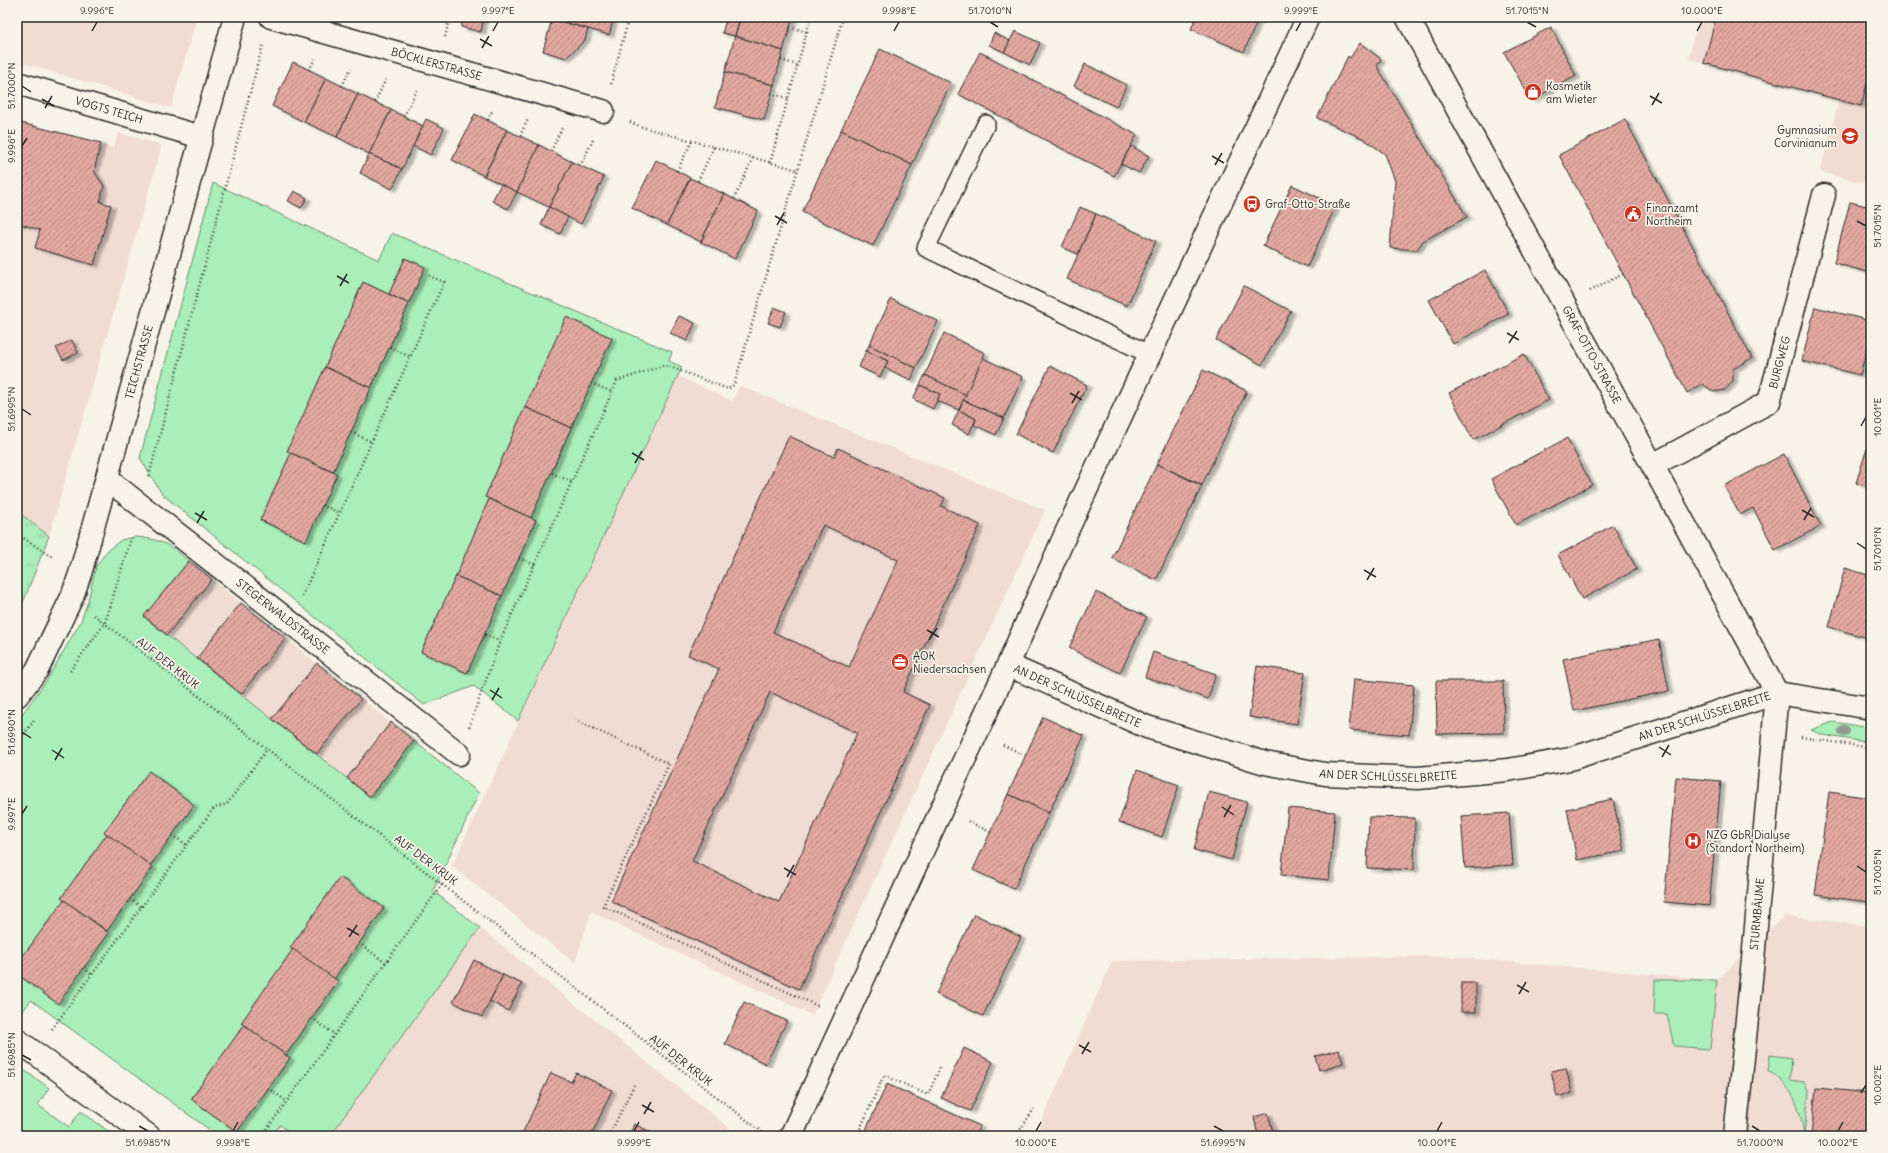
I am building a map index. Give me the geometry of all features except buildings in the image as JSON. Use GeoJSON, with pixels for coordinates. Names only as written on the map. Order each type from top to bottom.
{"type":"FeatureCollection","features":[{"type":"Feature","properties":{"kind":"street","name":"TEICHSTRASSE"},"geometry":{"type":"LineString","coordinates":[[17,696],[37,670],[72,597],[80,574],[235,17]]}},
{"type":"Feature","properties":{"kind":"street","name":"BÖCKLERSTRASSE"},"geometry":{"type":"LineString","coordinates":[[271,17],[603,111]]}},
{"type":"Feature","properties":{"kind":"street"},"geometry":{"type":"LineString","coordinates":[[791,1136],[1008,665],[1066,533],[1308,17]]}},
{"type":"Feature","properties":{"kind":"street","name":"GRAF-OTTO-STRASSE"},"geometry":{"type":"LineString","coordinates":[[1407,17],[1777,693]]}},
{"type":"Feature","properties":{"kind":"street","name":"VOGTS TEICH"},"geometry":{"type":"LineString","coordinates":[[17,83],[201,137]]}},
{"type":"Feature","properties":{"kind":"street","name":"BURGWEG"},"geometry":{"type":"LineString","coordinates":[[1653,465],[1769,402],[1824,195]]}},
{"type":"Feature","properties":{"kind":"street","name":"STEGERWALDSTRASSE"},"geometry":{"type":"LineString","coordinates":[[107,479],[459,754]]}},
{"type":"Feature","properties":{"kind":"street","name":"AN DER SCHLÜSSELBREITE"},"geometry":{"type":"LineString","coordinates":[[1008,665],[1147,727],[1265,763],[1325,774],[1418,778],[1508,770],[1570,759],[1777,693]]}},
{"type":"Feature","properties":{"kind":"street"},"geometry":{"type":"LineString","coordinates":[[1777,693],[1871,708]]}},
{"type":"Feature","properties":{"kind":"street","name":"STURMBÄUME"},"geometry":{"type":"LineString","coordinates":[[1735,1136],[1753,960],[1777,693]]}},
{"type":"Feature","properties":{"kind":"street"},"geometry":{"type":"LineString","coordinates":[[17,1040],[149,1136]]}},
{"type":"Feature","properties":{"kind":"lane"},"geometry":{"type":"LineString","coordinates":[[986,124],[926,248],[1149,354]]}},
{"type":"Feature","properties":{"kind":"path"},"geometry":{"type":"LineString","coordinates":[[629,17],[603,111],[642,127],[798,170]]}},
{"type":"Feature","properties":{"kind":"path"},"geometry":{"type":"LineString","coordinates":[[770,163],[811,17]]}},
{"type":"Feature","properties":{"kind":"path"},"geometry":{"type":"LineString","coordinates":[[459,754],[500,641],[617,381],[665,365],[728,389],[734,386],[843,17]]}},
{"type":"Feature","properties":{"kind":"path"},"geometry":{"type":"LineString","coordinates":[[790,27],[806,32]]}},
{"type":"Feature","properties":{"kind":"path"},"geometry":{"type":"LineString","coordinates":[[68,674],[105,623],[142,505],[264,40]]}},
{"type":"Feature","properties":{"kind":"path"},"geometry":{"type":"LineString","coordinates":[[781,60],[797,65]]}},
{"type":"Feature","properties":{"kind":"path"},"geometry":{"type":"LineString","coordinates":[[771,94],[788,98]]}},
{"type":"Feature","properties":{"kind":"path"},"geometry":{"type":"LineString","coordinates":[[676,171],[692,141]]}},
{"type":"Feature","properties":{"kind":"path"},"geometry":{"type":"LineString","coordinates":[[698,181],[714,147]]}},
{"type":"Feature","properties":{"kind":"path"},"geometry":{"type":"LineString","coordinates":[[734,199],[754,158]]}},
{"type":"Feature","properties":{"kind":"path"},"geometry":{"type":"LineString","coordinates":[[290,622],[444,282],[427,274]]}},
{"type":"Feature","properties":{"kind":"path"},"geometry":{"type":"LineString","coordinates":[[1565,304],[1622,274]]}},
{"type":"Feature","properties":{"kind":"path"},"geometry":{"type":"LineString","coordinates":[[17,303],[22,297]]}},
{"type":"Feature","properties":{"kind":"path"},"geometry":{"type":"LineString","coordinates":[[390,347],[410,356]]}},
{"type":"Feature","properties":{"kind":"path"},"geometry":{"type":"LineString","coordinates":[[591,383],[612,392]]}},
{"type":"Feature","properties":{"kind":"path"},"geometry":{"type":"LineString","coordinates":[[350,432],[372,442]]}},
{"type":"Feature","properties":{"kind":"path"},"geometry":{"type":"LineString","coordinates":[[552,472],[572,482]]}},
{"type":"Feature","properties":{"kind":"path"},"geometry":{"type":"LineString","coordinates":[[322,505],[340,512]]}},
{"type":"Feature","properties":{"kind":"path"},"geometry":{"type":"LineString","coordinates":[[17,534],[80,574]]}},
{"type":"Feature","properties":{"kind":"path"},"geometry":{"type":"LineString","coordinates":[[519,558],[534,565]]}},
{"type":"Feature","properties":{"kind":"path","name":"AUF DER KRUK"},"geometry":{"type":"LineString","coordinates":[[72,597],[267,749],[443,883],[753,1127],[764,1133]]}},
{"type":"Feature","properties":{"kind":"path"},"geometry":{"type":"LineString","coordinates":[[485,634],[500,641]]}},
{"type":"Feature","properties":{"kind":"path"},"geometry":{"type":"LineString","coordinates":[[17,744],[36,718]]}},
{"type":"Feature","properties":{"kind":"path"},"geometry":{"type":"LineString","coordinates":[[575,720],[669,764],[603,906],[816,1005],[844,1021]]}},
{"type":"Feature","properties":{"kind":"path"},"geometry":{"type":"LineString","coordinates":[[1773,733],[1871,748]]}},
{"type":"Feature","properties":{"kind":"path"},"geometry":{"type":"LineString","coordinates":[[34,1053],[214,808],[228,804],[267,749]]}},
{"type":"Feature","properties":{"kind":"path"},"geometry":{"type":"LineString","coordinates":[[172,835],[187,846]]}},
{"type":"Feature","properties":{"kind":"path"},"geometry":{"type":"LineString","coordinates":[[262,1136],[443,883]]}},
{"type":"Feature","properties":{"kind":"path"},"geometry":{"type":"LineString","coordinates":[[130,899],[141,907]]}},
{"type":"Feature","properties":{"kind":"path"},"geometry":{"type":"LineString","coordinates":[[359,943],[386,963]]}},
{"type":"Feature","properties":{"kind":"path"},"geometry":{"type":"LineString","coordinates":[[84,968],[92,975]]}},
{"type":"Feature","properties":{"kind":"path"},"geometry":{"type":"LineString","coordinates":[[312,1018],[334,1034]]}},
{"type":"Feature","properties":{"kind":"path"},"geometry":{"type":"LineString","coordinates":[[857,1136],[884,1076],[928,1095],[942,1065]]}},
{"type":"Feature","properties":{"kind":"path"},"geometry":{"type":"LineString","coordinates":[[609,1136],[634,1085]]}},
{"type":"Feature","properties":{"kind":"path"},"geometry":{"type":"LineString","coordinates":[[268,1088],[286,1101]]}},
{"type":"Feature","properties":{"kind":"path"},"geometry":{"type":"LineString","coordinates":[[1016,1136],[1034,1109]]}},
{"type":"Feature","properties":{"kind":"shaded area"},"geometry":{"type":"Polygon","coordinates":[[[17,17],[197,17],[171,108],[17,61],[17,17]]]}},
{"type":"Feature","properties":{"kind":"shaded area","name":"Gymnasium Corvinianum"},"geometry":{"type":"Polygon","coordinates":[[[1699,17],[1871,17],[1871,185],[1820,172],[1839,100],[1688,59],[1699,17]]]}},
{"type":"Feature","properties":{"kind":"shaded area"},"geometry":{"type":"Polygon","coordinates":[[[17,122],[114,148],[118,133],[162,145],[49,536],[17,511],[17,122]]]}},
{"type":"Feature","properties":{"kind":"shaded area"},"geometry":{"type":"Polygon","coordinates":[[[678,376],[732,401],[740,386],[1045,510],[812,1015],[591,912],[575,963],[452,866],[678,376]]]}},
{"type":"Feature","properties":{"kind":"shaded area"},"geometry":{"type":"Polygon","coordinates":[[[189,561],[414,741],[370,797],[144,616],[189,561]]]}},
{"type":"Feature","properties":{"kind":"shaded area"},"geometry":{"type":"Polygon","coordinates":[[[1784,916],[1871,926],[1871,1136],[1035,1136],[1112,961],[1443,956],[1717,980],[1784,916]]]}},
{"type":"Feature","properties":{"kind":"shaded area"},"geometry":{"type":"Polygon","coordinates":[[[480,928],[739,1136],[330,1136],[480,928]]]}},
{"type":"Feature","properties":{"kind":"green space"},"geometry":{"type":"Polygon","coordinates":[[[213,183],[379,260],[392,233],[672,352],[669,361],[682,367],[518,721],[474,686],[424,705],[162,494],[140,458],[213,183]]]}},
{"type":"Feature","properties":{"kind":"green space"},"geometry":{"type":"Polygon","coordinates":[[[17,511],[49,536],[22,605],[17,612],[17,511]]]}},
{"type":"Feature","properties":{"kind":"green space"},"geometry":{"type":"Polygon","coordinates":[[[135,537],[152,539],[164,543],[176,550],[189,561],[144,617],[369,796],[414,741],[479,793],[433,891],[480,928],[330,1136],[295,1136],[280,1125],[272,1136],[218,1136],[31,1000],[17,1019],[17,721],[47,680],[81,621],[88,601],[96,566],[108,550],[121,540],[135,537]]]}},
{"type":"Feature","properties":{"kind":"green space"},"geometry":{"type":"Polygon","coordinates":[[[1833,722],[1871,728],[1871,743],[1822,735],[1811,730],[1833,722]]]}},
{"type":"Feature","properties":{"kind":"green space"},"geometry":{"type":"Polygon","coordinates":[[[1655,980],[1717,980],[1710,1049],[1674,1046],[1667,1014],[1654,1014],[1655,980]]]}},
{"type":"Feature","properties":{"kind":"green space"},"geometry":{"type":"Polygon","coordinates":[[[1770,1055],[1792,1058],[1790,1080],[1804,1082],[1809,1093],[1804,1134],[1800,1115],[1794,1098],[1784,1083],[1768,1071],[1770,1055]]]}},
{"type":"Feature","properties":{"kind":"green space"},"geometry":{"type":"Polygon","coordinates":[[[17,1065],[49,1088],[38,1105],[69,1127],[81,1111],[115,1136],[17,1136],[17,1065]]]}},
{"type":"Feature","properties":{"kind":"place","name":"Kosmetik am Wieter"},"geometry":{"type":"Point","coordinates":[1533,92]}},
{"type":"Feature","properties":{"kind":"place","name":"Gymnasium Corvinianum"},"geometry":{"type":"Point","coordinates":[1850,136]}},
{"type":"Feature","properties":{"kind":"place","name":"Graf-Otto-Straße"},"geometry":{"type":"Point","coordinates":[1252,204]}},
{"type":"Feature","properties":{"kind":"place","name":"Finanzamt Northeim"},"geometry":{"type":"Point","coordinates":[1633,214]}},
{"type":"Feature","properties":{"kind":"place","name":"AOK Niedersachsen"},"geometry":{"type":"Point","coordinates":[900,662]}},
{"type":"Feature","properties":{"kind":"place","name":"NZG GbR Dialyse (Standort Northeim)"},"geometry":{"type":"Point","coordinates":[1693,841]}}]}
